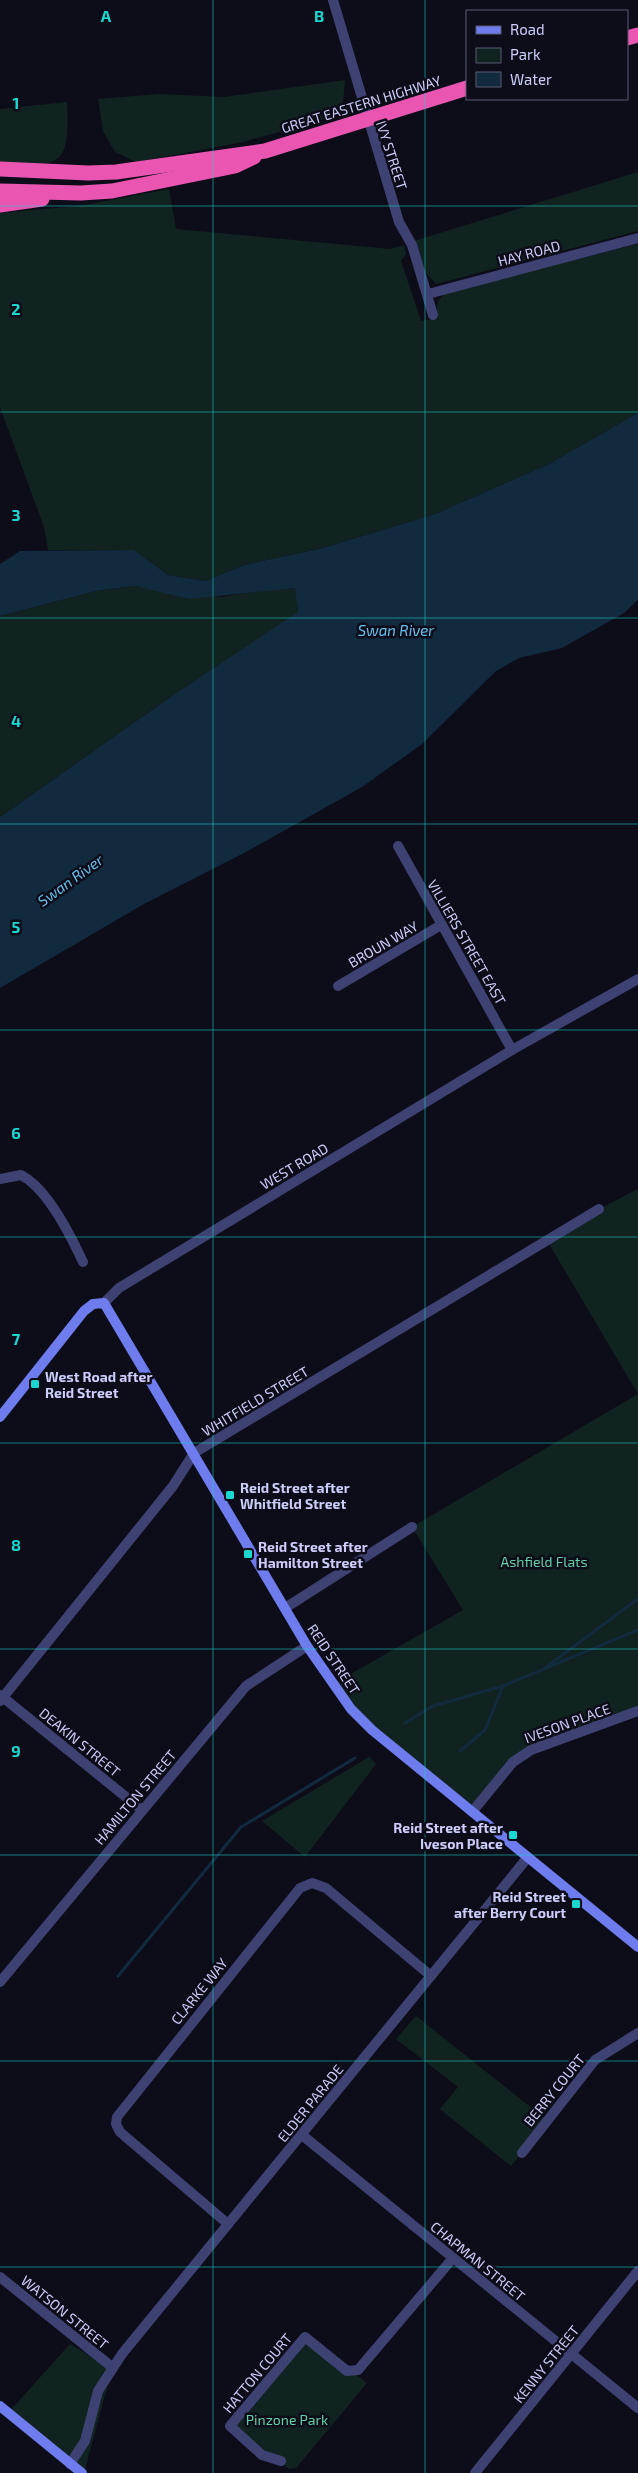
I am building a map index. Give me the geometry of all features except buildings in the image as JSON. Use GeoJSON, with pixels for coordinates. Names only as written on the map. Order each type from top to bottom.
{"type":"FeatureCollection","features":[{"type":"Feature","properties":{"kind":"highway","name":"GREAT EASTERN HIGHWAY"},"geometry":{"type":"LineString","coordinates":[[0,191],[81,193],[112,191],[227,168],[264,151],[466,88]]}},
{"type":"Feature","properties":{"kind":"highway","name":"GREAT EASTERN HIGHWAY"},"geometry":{"type":"LineString","coordinates":[[0,169],[88,173],[116,172],[264,151]]}},
{"type":"Feature","properties":{"kind":"highway"},"geometry":{"type":"LineString","coordinates":[[0,205],[81,193]]}},
{"type":"Feature","properties":{"kind":"street","name":"IVY STREET"},"geometry":{"type":"LineString","coordinates":[[333,0],[400,226],[412,245],[434,315]]}},
{"type":"Feature","properties":{"kind":"street","name":"HAY ROAD"},"geometry":{"type":"LineString","coordinates":[[428,294],[638,238]]}},
{"type":"Feature","properties":{"kind":"street","name":"VILLIERS STREET EAST"},"geometry":{"type":"LineString","coordinates":[[398,846],[512,1050]]}},
{"type":"Feature","properties":{"kind":"street","name":"BROUN WAY"},"geometry":{"type":"LineString","coordinates":[[338,986],[441,925]]}},
{"type":"Feature","properties":{"kind":"street","name":"WEST ROAD"},"geometry":{"type":"LineString","coordinates":[[0,1417],[84,1311],[94,1304],[104,1303],[119,1288],[512,1050],[638,979]]}},
{"type":"Feature","properties":{"kind":"street"},"geometry":{"type":"LineString","coordinates":[[0,1178],[21,1174],[36,1184],[83,1262]]}},
{"type":"Feature","properties":{"kind":"street","name":"WHITFIELD STREET"},"geometry":{"type":"LineString","coordinates":[[1,1698],[173,1486],[194,1454],[600,1209]]}},
{"type":"Feature","properties":{"kind":"street","name":"REID STREET"},"geometry":{"type":"LineString","coordinates":[[104,1303],[307,1646],[340,1694],[361,1720],[638,1946]]}},
{"type":"Feature","properties":{"kind":"street"},"geometry":{"type":"LineString","coordinates":[[285,1608],[412,1527]]}},
{"type":"Feature","properties":{"kind":"street","name":"HAMILTON STREET"},"geometry":{"type":"LineString","coordinates":[[0,1982],[246,1686],[307,1646]]}},
{"type":"Feature","properties":{"kind":"street","name":"DEAKIN STREET"},"geometry":{"type":"LineString","coordinates":[[1,1698],[142,1810]]}},
{"type":"Feature","properties":{"kind":"street","name":"IVESON PLACE"},"geometry":{"type":"LineString","coordinates":[[472,1812],[517,1757],[531,1750],[638,1711]]}},
{"type":"Feature","properties":{"kind":"street","name":"ELDER PARADE"},"geometry":{"type":"LineString","coordinates":[[70,2464],[85,2440],[98,2391],[112,2367],[528,1858]]}},
{"type":"Feature","properties":{"kind":"street","name":"CLARKE WAY"},"geometry":{"type":"LineString","coordinates":[[228,2224],[120,2132],[116,2124],[117,2117],[300,1888],[312,1883],[326,1888],[431,1976]]}},
{"type":"Feature","properties":{"kind":"street","name":"BERRY COURT"},"geometry":{"type":"LineString","coordinates":[[522,2153],[595,2060],[638,2033]]}},
{"type":"Feature","properties":{"kind":"street","name":"CHAPMAN STREET"},"geometry":{"type":"LineString","coordinates":[[302,2135],[638,2408]]}},
{"type":"Feature","properties":{"kind":"street","name":"HATTON COURT"},"geometry":{"type":"LineString","coordinates":[[280,2461],[262,2455],[230,2426],[305,2337],[347,2371],[358,2370],[453,2258]]}},
{"type":"Feature","properties":{"kind":"street","name":"KENNY STREET"},"geometry":{"type":"LineString","coordinates":[[475,2473],[638,2272]]}},
{"type":"Feature","properties":{"kind":"street","name":"WATSON STREET"},"geometry":{"type":"LineString","coordinates":[[0,2277],[112,2367]]}},
{"type":"Feature","properties":{"kind":"street"},"geometry":{"type":"LineString","coordinates":[[0,2406],[80,2473]]}},
{"type":"Feature","properties":{"kind":"green space"},"geometry":{"type":"Polygon","coordinates":[[[345,80],[342,114],[243,142],[136,162],[115,152],[103,131],[98,99],[159,94],[224,97],[345,80]]]}},
{"type":"Feature","properties":{"kind":"green space"},"geometry":{"type":"Polygon","coordinates":[[[67,102],[66,140],[63,151],[58,159],[49,163],[37,164],[0,162],[0,109],[67,102]]]}},
{"type":"Feature","properties":{"kind":"green space"},"geometry":{"type":"Polygon","coordinates":[[[638,172],[638,231],[436,284],[424,271],[414,241],[638,172]]]}},
{"type":"Feature","properties":{"kind":"green space"},"geometry":{"type":"Polygon","coordinates":[[[169,189],[176,229],[390,249],[404,245],[406,254],[401,261],[421,321],[438,318],[438,302],[449,291],[638,244],[638,413],[549,464],[435,514],[323,548],[244,565],[206,581],[168,575],[134,550],[48,550],[44,527],[0,407],[0,213],[79,206],[169,189]]]}},
{"type":"Feature","properties":{"kind":"green space"},"geometry":{"type":"Polygon","coordinates":[[[136,586],[222,597],[263,590],[296,588],[298,613],[169,698],[0,817],[0,616],[96,591],[136,586]]]}},
{"type":"Feature","properties":{"kind":"green space"},"geometry":{"type":"Polygon","coordinates":[[[638,1189],[638,1394],[548,1242],[599,1209],[638,1189]]]}},
{"type":"Feature","properties":{"kind":"green space","name":"Ashfield Flats"},"geometry":{"type":"Polygon","coordinates":[[[638,1394],[638,1715],[526,1754],[475,1814],[372,1730],[333,1684],[463,1610],[412,1527],[638,1394]]]}},
{"type":"Feature","properties":{"kind":"green space"},"geometry":{"type":"Polygon","coordinates":[[[369,1757],[376,1764],[305,1857],[262,1821],[369,1757]]]}},
{"type":"Feature","properties":{"kind":"green space"},"geometry":{"type":"Polygon","coordinates":[[[416,2016],[548,2121],[511,2166],[440,2109],[458,2087],[396,2039],[416,2016]]]}},
{"type":"Feature","properties":{"kind":"green space","name":"Pinzone Park"},"geometry":{"type":"Polygon","coordinates":[[[305,2337],[367,2383],[296,2468],[289,2469],[280,2461],[262,2455],[230,2426],[305,2337]]]}},
{"type":"Feature","properties":{"kind":"green space"},"geometry":{"type":"Polygon","coordinates":[[[70,2344],[112,2369],[84,2473],[8,2413],[70,2344]]]}},
{"type":"Feature","properties":{"kind":"water","name":"Swan River"},"geometry":{"type":"Polygon","coordinates":[[[638,413],[638,600],[624,613],[562,648],[519,658],[496,671],[422,744],[362,787],[246,852],[144,904],[0,988],[0,817],[169,698],[298,612],[295,588],[189,599],[135,586],[96,591],[0,616],[0,564],[20,551],[134,550],[168,575],[206,581],[244,565],[323,548],[435,514],[549,464],[638,413]]]}},
{"type":"Feature","properties":{"kind":"waterway"},"geometry":{"type":"LineString","coordinates":[[546,1667],[638,1599]]}},
{"type":"Feature","properties":{"kind":"waterway"},"geometry":{"type":"LineString","coordinates":[[405,1723],[433,1706],[503,1686],[638,1630]]}},
{"type":"Feature","properties":{"kind":"waterway"},"geometry":{"type":"LineString","coordinates":[[460,1751],[485,1730],[503,1686]]}},
{"type":"Feature","properties":{"kind":"waterway"},"geometry":{"type":"LineString","coordinates":[[118,1976],[241,1827],[355,1758]]}},
{"type":"Feature","properties":{"kind":"place","name":"West Road after Reid Street"},"geometry":{"type":"Point","coordinates":[35,1384]}},
{"type":"Feature","properties":{"kind":"place","name":"Reid Street after Whitfield Street"},"geometry":{"type":"Point","coordinates":[230,1495]}},
{"type":"Feature","properties":{"kind":"place","name":"Reid Street after Hamilton Street"},"geometry":{"type":"Point","coordinates":[248,1554]}},
{"type":"Feature","properties":{"kind":"place","name":"Reid Street after Iveson Place"},"geometry":{"type":"Point","coordinates":[513,1835]}},
{"type":"Feature","properties":{"kind":"place","name":"Reid Street after Berry Court"},"geometry":{"type":"Point","coordinates":[576,1904]}}]}
